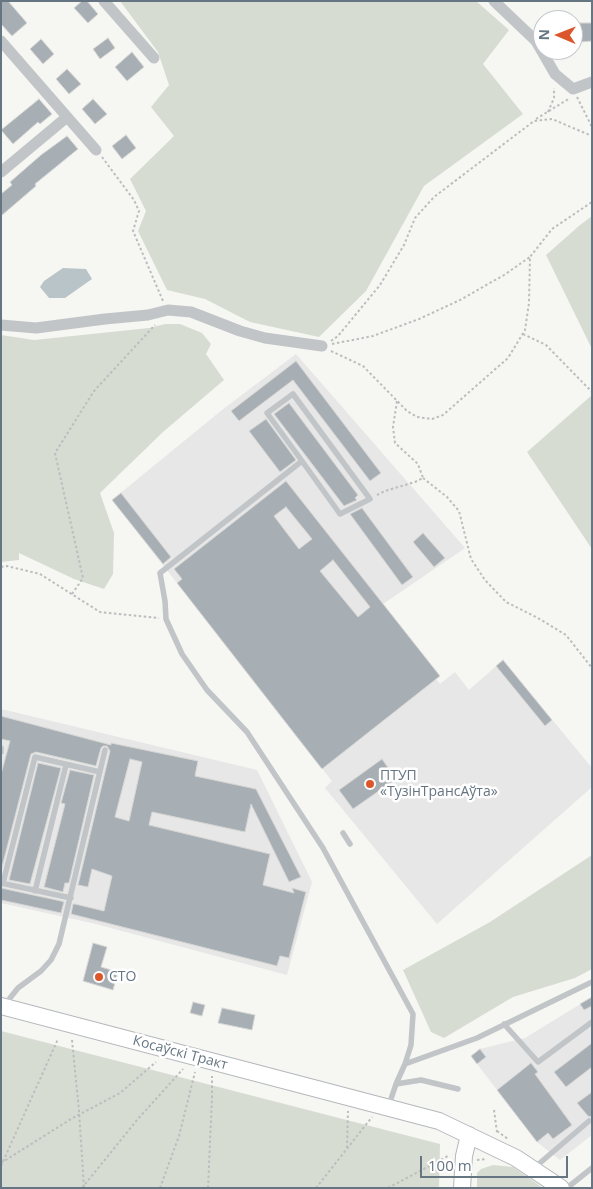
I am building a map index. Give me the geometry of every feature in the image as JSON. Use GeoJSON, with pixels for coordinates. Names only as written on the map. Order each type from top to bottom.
{"type":"FeatureCollection","features":[{"type":"Feature","properties":{"kind":"main road","name":"Косаўскі Тракт"},"geometry":{"type":"LineString","coordinates":[[3,1007],[353,1105],[388,1107],[439,1121],[469,1135]]}},
{"type":"Feature","properties":{"kind":"main road"},"geometry":{"type":"LineString","coordinates":[[462,1188],[464,1156],[469,1135],[516,1158],[561,1188]]}},
{"type":"Feature","properties":{"kind":"street"},"geometry":{"type":"LineString","coordinates":[[104,1],[154,58]]}},
{"type":"Feature","properties":{"kind":"street"},"geometry":{"type":"LineString","coordinates":[[494,1],[536,41],[555,74],[573,89],[592,82]]}},
{"type":"Feature","properties":{"kind":"street"},"geometry":{"type":"LineString","coordinates":[[1,41],[96,150]]}},
{"type":"Feature","properties":{"kind":"street"},"geometry":{"type":"LineString","coordinates":[[1,172],[67,117]]}},
{"type":"Feature","properties":{"kind":"street"},"geometry":{"type":"LineString","coordinates":[[1,325],[36,328],[148,315],[168,310],[191,312],[240,331],[265,338],[322,346]]}},
{"type":"Feature","properties":{"kind":"lane"},"geometry":{"type":"LineString","coordinates":[[293,394],[370,499],[340,514],[302,460],[267,413],[293,394]]}},
{"type":"Feature","properties":{"kind":"lane"},"geometry":{"type":"LineString","coordinates":[[302,460],[160,573],[166,619],[182,654],[207,690],[247,732],[322,848],[413,1014],[411,1045],[388,1107]]}},
{"type":"Feature","properties":{"kind":"lane"},"geometry":{"type":"LineString","coordinates":[[3,1007],[18,988],[41,971],[51,960],[59,944],[105,750]]}},
{"type":"Feature","properties":{"kind":"lane"},"geometry":{"type":"LineString","coordinates":[[71,898],[2,883],[36,757],[100,772]]}},
{"type":"Feature","properties":{"kind":"lane"},"geometry":{"type":"LineString","coordinates":[[35,891],[66,765]]}},
{"type":"Feature","properties":{"kind":"lane"},"geometry":{"type":"LineString","coordinates":[[343,833],[350,844]]}},
{"type":"Feature","properties":{"kind":"lane"},"geometry":{"type":"LineString","coordinates":[[405,1064],[477,1038],[592,982]]}},
{"type":"Feature","properties":{"kind":"lane"},"geometry":{"type":"LineString","coordinates":[[504,1024],[538,1062],[592,1022]]}},
{"type":"Feature","properties":{"kind":"lane"},"geometry":{"type":"LineString","coordinates":[[396,1084],[421,1080],[458,1089]]}},
{"type":"Feature","properties":{"kind":"lane"},"geometry":{"type":"LineString","coordinates":[[533,1169],[589,1121]]}},
{"type":"Feature","properties":{"kind":"lane"},"geometry":{"type":"LineString","coordinates":[[567,1188],[592,1168]]}},
{"type":"Feature","properties":{"kind":"path"},"geometry":{"type":"LineString","coordinates":[[548,112],[554,98],[555,74]]}},
{"type":"Feature","properties":{"kind":"path"},"geometry":{"type":"LineString","coordinates":[[322,346],[338,336],[380,285],[404,245],[415,218],[434,197],[534,121],[576,94],[592,127]]}},
{"type":"Feature","properties":{"kind":"path"},"geometry":{"type":"LineString","coordinates":[[534,121],[552,119],[592,136]]}},
{"type":"Feature","properties":{"kind":"path"},"geometry":{"type":"LineString","coordinates":[[96,150],[134,200],[139,211],[133,231],[168,310]]}},
{"type":"Feature","properties":{"kind":"path"},"geometry":{"type":"LineString","coordinates":[[322,346],[373,336],[419,319],[460,300],[504,275],[530,257],[552,229],[592,202]]}},
{"type":"Feature","properties":{"kind":"path"},"geometry":{"type":"LineString","coordinates":[[322,346],[363,366],[406,411],[416,417],[432,419],[444,415],[508,358],[525,330],[530,303],[530,257]]}},
{"type":"Feature","properties":{"kind":"path"},"geometry":{"type":"LineString","coordinates":[[72,594],[83,578],[54,453],[94,391],[154,325]]}},
{"type":"Feature","properties":{"kind":"path"},"geometry":{"type":"LineString","coordinates":[[522,334],[546,346],[592,392]]}},
{"type":"Feature","properties":{"kind":"path"},"geometry":{"type":"LineString","coordinates":[[396,401],[393,427],[395,442],[418,464],[423,478],[447,497],[459,511],[471,560],[485,580],[506,602],[566,635],[592,668]]}},
{"type":"Feature","properties":{"kind":"path"},"geometry":{"type":"LineString","coordinates":[[370,499],[385,491],[423,478]]}},
{"type":"Feature","properties":{"kind":"path"},"geometry":{"type":"LineString","coordinates":[[1,567],[7,566],[40,574],[100,612],[166,619]]}},
{"type":"Feature","properties":{"kind":"path"},"geometry":{"type":"LineString","coordinates":[[1,1165],[58,1039]]}},
{"type":"Feature","properties":{"kind":"path"},"geometry":{"type":"LineString","coordinates":[[72,1040],[79,1111],[83,1188]]}},
{"type":"Feature","properties":{"kind":"path"},"geometry":{"type":"LineString","coordinates":[[1,1165],[71,1119],[120,1092],[156,1062]]}},
{"type":"Feature","properties":{"kind":"path"},"geometry":{"type":"LineString","coordinates":[[83,1188],[137,1120],[183,1068]]}},
{"type":"Feature","properties":{"kind":"path"},"geometry":{"type":"LineString","coordinates":[[160,1188],[179,1136],[195,1072]]}},
{"type":"Feature","properties":{"kind":"path"},"geometry":{"type":"LineString","coordinates":[[208,1188],[212,1076]]}},
{"type":"Feature","properties":{"kind":"path"},"geometry":{"type":"LineString","coordinates":[[347,1148],[353,1105]]}},
{"type":"Feature","properties":{"kind":"path"},"geometry":{"type":"LineString","coordinates":[[316,1188],[372,1117]]}},
{"type":"Feature","properties":{"kind":"path"},"geometry":{"type":"LineString","coordinates":[[388,1188],[448,1156]]}},
{"type":"Feature","properties":{"kind":"shaded area"},"geometry":{"type":"Polygon","coordinates":[[[120,1],[476,1],[509,30],[483,64],[523,114],[424,186],[366,291],[319,337],[250,322],[205,299],[167,290],[138,231],[146,211],[130,179],[174,136],[151,107],[169,85],[158,52],[120,1]]]}},
{"type":"Feature","properties":{"kind":"shaded area"},"geometry":{"type":"Polygon","coordinates":[[[592,216],[592,349],[546,255],[592,216]]]}},
{"type":"Feature","properties":{"kind":"shaded area"},"geometry":{"type":"Polygon","coordinates":[[[63,268],[86,269],[92,279],[65,298],[49,298],[40,287],[44,281],[63,268]]]}},
{"type":"Feature","properties":{"kind":"shaded area"},"geometry":{"type":"Polygon","coordinates":[[[165,324],[180,324],[202,333],[211,344],[206,354],[224,380],[163,432],[100,493],[114,533],[113,574],[104,589],[74,579],[19,553],[19,560],[1,562],[1,335],[34,340],[149,328],[165,324]]]}},
{"type":"Feature","properties":{"kind":"shaded area"},"geometry":{"type":"Polygon","coordinates":[[[296,354],[465,548],[383,604],[436,679],[440,684],[455,672],[469,690],[503,660],[592,768],[592,787],[437,924],[325,788],[332,781],[112,500],[222,410],[296,354]]]}},
{"type":"Feature","properties":{"kind":"shaded area"},"geometry":{"type":"Polygon","coordinates":[[[592,395],[592,549],[527,452],[592,395]]]}},
{"type":"Feature","properties":{"kind":"shaded area"},"geometry":{"type":"Polygon","coordinates":[[[1,709],[257,770],[312,882],[287,975],[96,924],[1,903],[1,709]]]}},
{"type":"Feature","properties":{"kind":"shaded area"},"geometry":{"type":"Polygon","coordinates":[[[592,855],[592,969],[575,978],[513,997],[444,1038],[431,1032],[403,970],[490,922],[592,855]]]}},
{"type":"Feature","properties":{"kind":"shaded area"},"geometry":{"type":"Polygon","coordinates":[[[592,997],[592,1135],[560,1160],[537,1142],[471,1056],[480,1049],[525,1038],[592,997]]]}},
{"type":"Feature","properties":{"kind":"shaded area"},"geometry":{"type":"Polygon","coordinates":[[[1,1031],[440,1144],[439,1188],[1,1188],[1,1031]]]}},
{"type":"Feature","properties":{"kind":"shaded area"},"geometry":{"type":"Polygon","coordinates":[[[493,1165],[513,1167],[543,1188],[477,1188],[477,1173],[481,1169],[493,1165]]]}},
{"type":"Feature","properties":{"kind":"building"},"geometry":{"type":"Polygon","coordinates":[[[1,1],[8,1],[27,23],[12,36],[1,24],[1,1]]]}},
{"type":"Feature","properties":{"kind":"building"},"geometry":{"type":"Polygon","coordinates":[[[82,1],[87,1],[98,14],[88,23],[74,8],[82,1]]]}},
{"type":"Feature","properties":{"kind":"building"},"geometry":{"type":"Polygon","coordinates":[[[583,23],[592,23],[592,41],[583,42],[583,23]]]}},
{"type":"Feature","properties":{"kind":"building"},"geometry":{"type":"Polygon","coordinates":[[[108,38],[115,48],[100,59],[93,49],[108,38]]]}},
{"type":"Feature","properties":{"kind":"building"},"geometry":{"type":"Polygon","coordinates":[[[41,39],[54,54],[43,64],[30,49],[41,39]]]}},
{"type":"Feature","properties":{"kind":"building"},"geometry":{"type":"Polygon","coordinates":[[[132,52],[144,67],[127,81],[115,67],[132,52]]]}},
{"type":"Feature","properties":{"kind":"building"},"geometry":{"type":"Polygon","coordinates":[[[67,69],[81,84],[69,94],[56,79],[67,69]]]}},
{"type":"Feature","properties":{"kind":"building"},"geometry":{"type":"Polygon","coordinates":[[[39,99],[52,114],[40,124],[38,122],[13,144],[1,130],[39,99]]]}},
{"type":"Feature","properties":{"kind":"building"},"geometry":{"type":"Polygon","coordinates":[[[93,99],[107,114],[95,124],[82,109],[93,99]]]}},
{"type":"Feature","properties":{"kind":"building"},"geometry":{"type":"Polygon","coordinates":[[[126,135],[136,148],[122,159],[112,146],[126,135]]]}},
{"type":"Feature","properties":{"kind":"building"},"geometry":{"type":"Polygon","coordinates":[[[67,136],[78,149],[35,184],[36,186],[1,216],[1,194],[12,185],[10,182],[41,155],[67,136]]]}},
{"type":"Feature","properties":{"kind":"building"},"geometry":{"type":"Polygon","coordinates":[[[296,361],[381,473],[370,481],[293,380],[239,421],[231,411],[296,361]]]}},
{"type":"Feature","properties":{"kind":"building"},"geometry":{"type":"Polygon","coordinates":[[[289,403],[358,495],[355,498],[357,500],[344,506],[274,414],[289,403]]]}},
{"type":"Feature","properties":{"kind":"building"},"geometry":{"type":"Polygon","coordinates":[[[266,419],[296,460],[280,472],[249,431],[266,419]]]}},
{"type":"Feature","properties":{"kind":"building"},"geometry":{"type":"Polygon","coordinates":[[[286,481],[440,676],[322,769],[177,583],[182,579],[174,569],[286,481]],[[286,507],[274,516],[299,549],[312,539],[286,507]],[[333,560],[320,571],[358,617],[370,607],[333,560]]]}},
{"type":"Feature","properties":{"kind":"building"},"geometry":{"type":"Polygon","coordinates":[[[121,493],[171,557],[163,564],[112,500],[121,493]]]}},
{"type":"Feature","properties":{"kind":"building"},"geometry":{"type":"Polygon","coordinates":[[[362,508],[413,577],[402,585],[350,514],[362,508]]]}},
{"type":"Feature","properties":{"kind":"building"},"geometry":{"type":"Polygon","coordinates":[[[423,533],[445,558],[434,567],[413,542],[423,533]]]}},
{"type":"Feature","properties":{"kind":"building"},"geometry":{"type":"Polygon","coordinates":[[[503,660],[552,720],[545,726],[496,666],[503,660]]]}},
{"type":"Feature","properties":{"kind":"building"},"geometry":{"type":"Polygon","coordinates":[[[1,716],[111,745],[111,743],[198,761],[195,776],[256,789],[301,877],[289,882],[251,804],[245,832],[152,812],[149,825],[270,854],[263,885],[294,893],[292,888],[306,892],[289,958],[280,956],[277,966],[71,914],[73,904],[104,911],[112,876],[92,869],[88,887],[78,885],[110,751],[107,746],[101,748],[96,766],[36,752],[31,754],[1,871],[1,774],[10,741],[1,739],[1,716]],[[130,759],[115,817],[129,821],[142,762],[130,759]]]}},
{"type":"Feature","properties":{"kind":"building"},"geometry":{"type":"Polygon","coordinates":[[[382,759],[396,779],[353,809],[339,790],[382,759]]]}},
{"type":"Feature","properties":{"kind":"building"},"geometry":{"type":"Polygon","coordinates":[[[38,763],[61,768],[30,884],[9,880],[38,763]]]}},
{"type":"Feature","properties":{"kind":"building"},"geometry":{"type":"Polygon","coordinates":[[[70,770],[94,775],[69,883],[65,883],[63,892],[44,887],[65,804],[61,803],[70,770]]]}},
{"type":"Feature","properties":{"kind":"building"},"geometry":{"type":"Polygon","coordinates":[[[1,888],[64,902],[61,913],[1,900],[1,888]]]}},
{"type":"Feature","properties":{"kind":"building"},"geometry":{"type":"Polygon","coordinates":[[[93,943],[107,947],[101,967],[118,972],[113,990],[83,981],[93,943]]]}},
{"type":"Feature","properties":{"kind":"building"},"geometry":{"type":"Polygon","coordinates":[[[592,997],[592,1006],[584,1010],[580,1004],[592,997]]]}},
{"type":"Feature","properties":{"kind":"building"},"geometry":{"type":"Polygon","coordinates":[[[193,1002],[205,1005],[202,1016],[190,1013],[193,1002]]]}},
{"type":"Feature","properties":{"kind":"building"},"geometry":{"type":"Polygon","coordinates":[[[222,1008],[255,1015],[252,1030],[218,1023],[222,1008]]]}},
{"type":"Feature","properties":{"kind":"building"},"geometry":{"type":"Polygon","coordinates":[[[592,1043],[592,1067],[566,1087],[554,1072],[592,1043]]]}},
{"type":"Feature","properties":{"kind":"building"},"geometry":{"type":"Polygon","coordinates":[[[480,1049],[486,1057],[477,1064],[471,1056],[480,1049]]]}},
{"type":"Feature","properties":{"kind":"building"},"geometry":{"type":"Polygon","coordinates":[[[531,1063],[538,1072],[535,1074],[572,1125],[553,1139],[548,1133],[537,1142],[497,1090],[531,1063]]]}},
{"type":"Feature","properties":{"kind":"building"},"geometry":{"type":"Polygon","coordinates":[[[592,1092],[592,1117],[588,1116],[577,1103],[592,1092]]]}},
{"type":"Feature","properties":{"kind":"place","name":"ПТУП «ТузінТрансАўта»"},"geometry":{"type":"Point","coordinates":[370,784]}},
{"type":"Feature","properties":{"kind":"place","name":"СТО"},"geometry":{"type":"Point","coordinates":[99,977]}}]}
